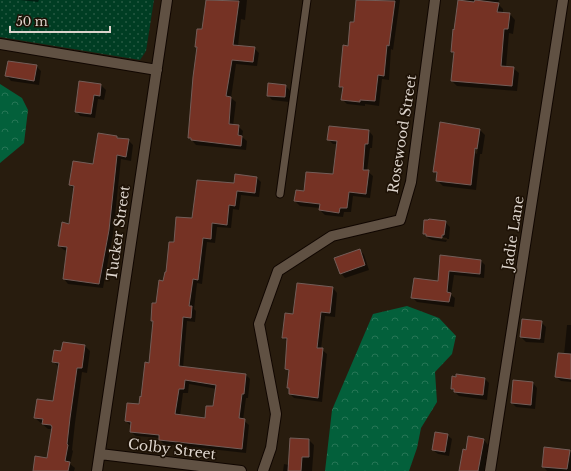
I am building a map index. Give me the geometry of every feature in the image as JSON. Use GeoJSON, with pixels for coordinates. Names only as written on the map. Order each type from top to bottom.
{"type":"FeatureCollection","features":[{"type":"Feature","properties":{"kind":"street","name":"Tucker Street"},"geometry":{"type":"LineString","coordinates":[[97,471],[167,0]]}},
{"type":"Feature","properties":{"kind":"street","name":"Rosewood Street"},"geometry":{"type":"LineString","coordinates":[[263,471],[271,448],[276,414],[259,324],[278,271],[332,236],[400,220],[411,182],[435,0]]}},
{"type":"Feature","properties":{"kind":"street","name":"Jadie Lane"},"geometry":{"type":"LineString","coordinates":[[490,471],[563,0]]}},
{"type":"Feature","properties":{"kind":"street"},"geometry":{"type":"LineString","coordinates":[[0,44],[156,70]]}},
{"type":"Feature","properties":{"kind":"street","name":"Colby Street"},"geometry":{"type":"LineString","coordinates":[[100,454],[241,471]]}},
{"type":"Feature","properties":{"kind":"lane"},"geometry":{"type":"LineString","coordinates":[[280,194],[307,0]]}},
{"type":"Feature","properties":{"kind":"green space"},"geometry":{"type":"Polygon","coordinates":[[[0,0],[154,0],[146,51],[140,60],[0,37],[0,0]]]}},
{"type":"Feature","properties":{"kind":"green space"},"geometry":{"type":"Polygon","coordinates":[[[0,84],[22,98],[28,110],[24,143],[0,163],[0,84]]]}},
{"type":"Feature","properties":{"kind":"green space"},"geometry":{"type":"Polygon","coordinates":[[[407,306],[439,318],[456,336],[452,354],[435,372],[437,402],[421,428],[417,448],[409,471],[325,471],[332,410],[373,314],[407,306]]]}},
{"type":"Feature","properties":{"kind":"building"},"geometry":{"type":"Polygon","coordinates":[[[206,0],[239,1],[233,45],[255,47],[253,62],[232,60],[226,96],[231,97],[229,124],[239,125],[238,135],[242,136],[241,146],[191,140],[191,138],[188,138],[197,47],[195,47],[197,29],[202,29],[206,0]]]}},
{"type":"Feature","properties":{"kind":"building"},"geometry":{"type":"Polygon","coordinates":[[[356,0],[395,1],[389,46],[387,45],[384,76],[378,75],[375,101],[360,100],[360,102],[341,100],[343,87],[339,87],[343,45],[348,46],[350,22],[354,22],[356,0]]]}},
{"type":"Feature","properties":{"kind":"building"},"geometry":{"type":"Polygon","coordinates":[[[458,0],[474,2],[475,0],[499,3],[497,12],[510,13],[508,29],[504,29],[501,66],[514,67],[512,86],[451,81],[454,52],[451,52],[458,0]]]}},
{"type":"Feature","properties":{"kind":"building"},"geometry":{"type":"Polygon","coordinates":[[[8,61],[37,65],[34,81],[5,76],[8,61]]]}},
{"type":"Feature","properties":{"kind":"building"},"geometry":{"type":"Polygon","coordinates":[[[79,81],[101,84],[100,96],[94,95],[91,114],[75,112],[79,81]]]}},
{"type":"Feature","properties":{"kind":"building"},"geometry":{"type":"Polygon","coordinates":[[[268,83],[286,85],[285,97],[267,96],[268,83]]]}},
{"type":"Feature","properties":{"kind":"building"},"geometry":{"type":"Polygon","coordinates":[[[440,122],[480,129],[477,149],[475,148],[471,185],[436,181],[437,172],[433,172],[440,122]]]}},
{"type":"Feature","properties":{"kind":"building"},"geometry":{"type":"Polygon","coordinates":[[[329,126],[369,130],[368,144],[365,144],[363,170],[369,170],[366,194],[349,192],[347,208],[340,208],[339,213],[319,210],[320,204],[294,201],[296,190],[304,191],[306,172],[333,174],[337,141],[327,140],[329,126]]]}},
{"type":"Feature","properties":{"kind":"building"},"geometry":{"type":"Polygon","coordinates":[[[98,133],[117,136],[117,138],[129,139],[126,157],[117,155],[109,230],[99,284],[63,279],[67,247],[58,246],[62,222],[69,224],[74,186],[69,185],[73,161],[93,164],[98,133]]]}},
{"type":"Feature","properties":{"kind":"building"},"geometry":{"type":"Polygon","coordinates":[[[235,174],[257,177],[255,193],[237,191],[235,206],[229,205],[227,225],[212,223],[211,239],[203,238],[198,280],[193,279],[189,306],[192,306],[191,318],[183,317],[179,366],[246,374],[239,418],[245,419],[242,449],[159,440],[159,435],[130,432],[131,422],[125,421],[127,403],[139,404],[140,396],[141,397],[145,362],[149,363],[153,321],[151,321],[152,303],[156,303],[159,280],[163,281],[166,272],[169,242],[174,242],[176,217],[192,218],[197,180],[234,183],[235,174]],[[185,380],[184,389],[179,389],[175,414],[205,418],[206,406],[213,406],[216,385],[185,380]]]}},
{"type":"Feature","properties":{"kind":"building"},"geometry":{"type":"Polygon","coordinates":[[[429,219],[446,221],[444,235],[442,235],[442,238],[426,236],[426,234],[423,234],[424,220],[429,219]]]}},
{"type":"Feature","properties":{"kind":"building"},"geometry":{"type":"Polygon","coordinates":[[[360,249],[365,265],[340,274],[334,258],[360,249]]]}},
{"type":"Feature","properties":{"kind":"building"},"geometry":{"type":"Polygon","coordinates":[[[440,255],[481,260],[480,274],[449,271],[447,292],[451,293],[449,302],[411,298],[414,278],[438,281],[440,255]]]}},
{"type":"Feature","properties":{"kind":"building"},"geometry":{"type":"Polygon","coordinates":[[[297,283],[333,287],[330,313],[321,312],[317,348],[323,348],[318,398],[289,394],[289,388],[287,388],[289,370],[285,369],[287,338],[282,338],[285,313],[293,314],[297,283]]]}},
{"type":"Feature","properties":{"kind":"building"},"geometry":{"type":"Polygon","coordinates":[[[522,319],[542,321],[540,339],[520,337],[522,319]]]}},
{"type":"Feature","properties":{"kind":"building"},"geometry":{"type":"Polygon","coordinates":[[[63,342],[85,345],[82,368],[77,368],[70,418],[65,461],[70,462],[68,471],[33,471],[35,456],[47,458],[52,427],[51,425],[42,424],[43,419],[34,418],[37,399],[53,401],[59,363],[52,362],[54,350],[61,351],[63,342]]]}},
{"type":"Feature","properties":{"kind":"building"},"geometry":{"type":"Polygon","coordinates":[[[558,353],[571,354],[571,379],[555,377],[558,353]]]}},
{"type":"Feature","properties":{"kind":"building"},"geometry":{"type":"Polygon","coordinates":[[[456,374],[485,378],[483,395],[454,392],[454,389],[451,389],[452,376],[456,377],[456,374]]]}},
{"type":"Feature","properties":{"kind":"building"},"geometry":{"type":"Polygon","coordinates":[[[513,380],[533,382],[531,405],[511,403],[513,380]]]}},
{"type":"Feature","properties":{"kind":"building"},"geometry":{"type":"Polygon","coordinates":[[[435,432],[448,434],[445,452],[432,450],[435,432]]]}},
{"type":"Feature","properties":{"kind":"building"},"geometry":{"type":"Polygon","coordinates":[[[468,436],[484,439],[478,471],[459,471],[463,449],[466,450],[468,436]]]}},
{"type":"Feature","properties":{"kind":"building"},"geometry":{"type":"Polygon","coordinates":[[[290,438],[309,439],[309,457],[302,457],[301,471],[288,471],[290,438]]]}},
{"type":"Feature","properties":{"kind":"building"},"geometry":{"type":"Polygon","coordinates":[[[544,447],[570,450],[567,469],[542,467],[544,447]]]}}]}
